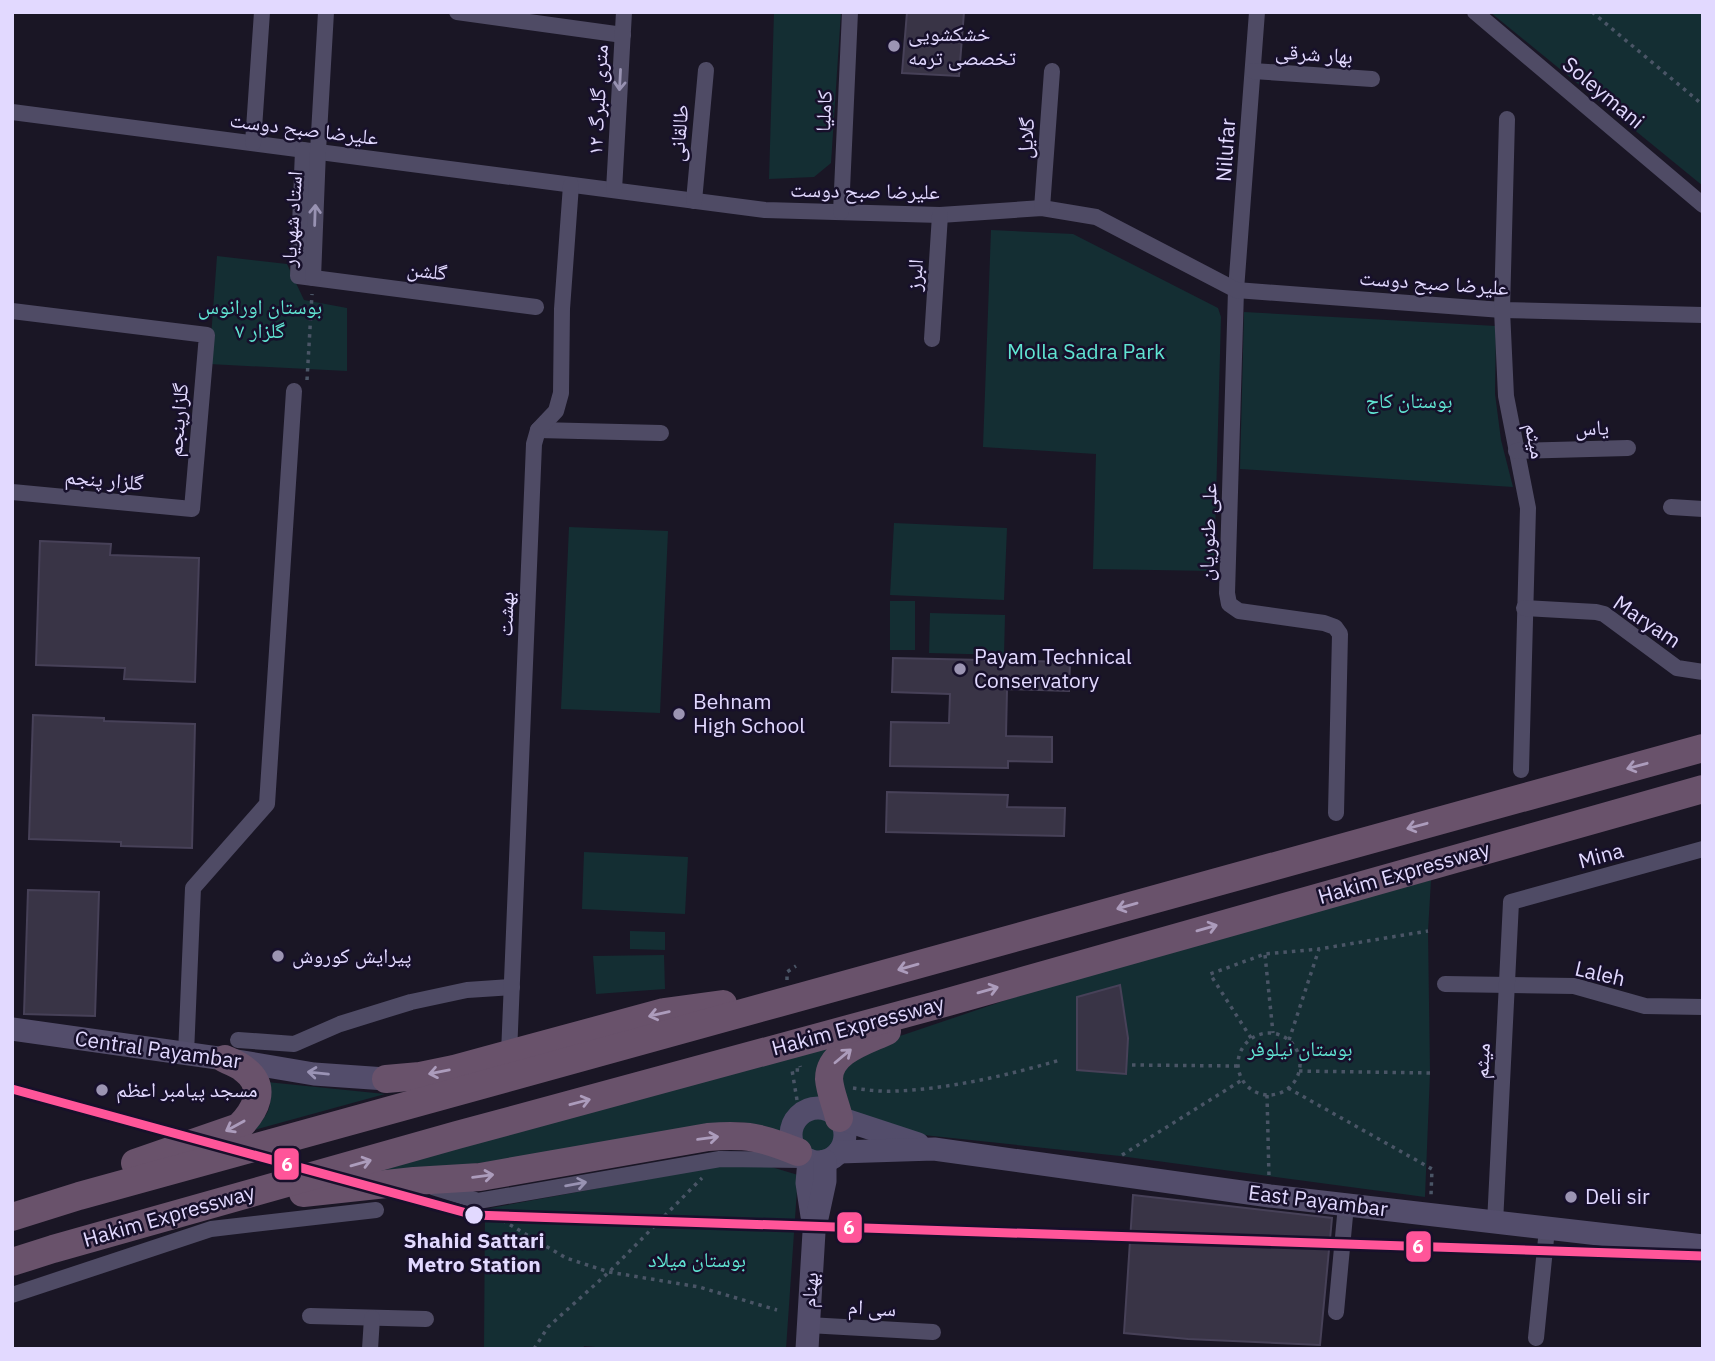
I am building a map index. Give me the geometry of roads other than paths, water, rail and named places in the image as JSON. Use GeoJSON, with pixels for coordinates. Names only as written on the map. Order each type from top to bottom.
{"type":"FeatureCollection","features":[{"type":"Feature","properties":{"kind":"highway","name":"Hakim Expressway"},"geometry":{"type":"LineString","coordinates":[[12,1217],[79,1196],[1703,748]]}},
{"type":"Feature","properties":{"kind":"highway","name":"Hakim Expressway"},"geometry":{"type":"LineString","coordinates":[[12,1262],[471,1131],[948,1002],[1703,789]]}},
{"type":"Feature","properties":{"kind":"highway"},"geometry":{"type":"LineString","coordinates":[[386,1079],[454,1069],[664,1012],[823,991]]}},
{"type":"Feature","properties":{"kind":"highway"},"geometry":{"type":"LineString","coordinates":[[839,1118],[829,1078],[835,1061],[845,1052],[948,1002]]}},
{"type":"Feature","properties":{"kind":"highway"},"geometry":{"type":"LineString","coordinates":[[79,1196],[112,1171],[239,1127],[257,1103],[258,1090],[232,1050]]}},
{"type":"Feature","properties":{"kind":"highway"},"geometry":{"type":"LineString","coordinates":[[220,1202],[414,1181],[481,1177],[708,1137],[738,1135],[763,1138],[818,1156]]}},
{"type":"Feature","properties":{"kind":"street"},"geometry":{"type":"LineString","coordinates":[[253,143],[262,12]]}},
{"type":"Feature","properties":{"kind":"street","name":"استاد شهریار"},"geometry":{"type":"LineString","coordinates":[[313,278],[310,151],[326,12]]}},
{"type":"Feature","properties":{"kind":"street"},"geometry":{"type":"LineString","coordinates":[[457,12],[623,35]]}},
{"type":"Feature","properties":{"kind":"street","name":"۱۲ متری گلبرگ"},"geometry":{"type":"LineString","coordinates":[[614,190],[624,12]]}},
{"type":"Feature","properties":{"kind":"street","name":"کاملیا"},"geometry":{"type":"LineString","coordinates":[[841,212],[850,12]]}},
{"type":"Feature","properties":{"kind":"street","name":"Nilufar"},"geometry":{"type":"LineString","coordinates":[[1236,290],[1257,12]]}},
{"type":"Feature","properties":{"kind":"street","name":"Soleymani"},"geometry":{"type":"LineString","coordinates":[[1475,12],[1703,205]]}},
{"type":"Feature","properties":{"kind":"street","name":"طالقانی"},"geometry":{"type":"LineString","coordinates":[[694,201],[706,70]]}},
{"type":"Feature","properties":{"kind":"street","name":"گلایل"},"geometry":{"type":"LineString","coordinates":[[1042,208],[1052,71]]}},
{"type":"Feature","properties":{"kind":"street","name":"بهار شرقی"},"geometry":{"type":"LineString","coordinates":[[1252,71],[1372,79]]}},
{"type":"Feature","properties":{"kind":"street","name":"علیرضا صبح دوست"},"geometry":{"type":"LineString","coordinates":[[12,112],[765,210],[940,215],[1042,208],[1096,217],[1236,290],[1502,310],[1703,315]]}},
{"type":"Feature","properties":{"kind":"street","name":"میثم"},"geometry":{"type":"LineString","coordinates":[[1507,119],[1502,310],[1506,396],[1528,509],[1521,770]]}},
{"type":"Feature","properties":{"kind":"street","name":"بهشت"},"geometry":{"type":"LineString","coordinates":[[509,1054],[534,444],[538,430],[556,411],[561,393],[562,309],[571,185]]}},
{"type":"Feature","properties":{"kind":"street","name":"البرز"},"geometry":{"type":"LineString","coordinates":[[932,339],[940,215]]}},
{"type":"Feature","properties":{"kind":"street","name":"گلشن"},"geometry":{"type":"LineString","coordinates":[[313,278],[536,307]]}},
{"type":"Feature","properties":{"kind":"street","name":"علی طنوریان"},"geometry":{"type":"LineString","coordinates":[[1236,290],[1227,593],[1229,604],[1239,611],[1324,623],[1335,626],[1340,634],[1336,813]]}},
{"type":"Feature","properties":{"kind":"street","name":"گلزارپنجم"},"geometry":{"type":"LineString","coordinates":[[12,311],[207,335],[192,509]]}},
{"type":"Feature","properties":{"kind":"street"},"geometry":{"type":"LineString","coordinates":[[186,1054],[193,888],[267,804],[294,391]]}},
{"type":"Feature","properties":{"kind":"street"},"geometry":{"type":"LineString","coordinates":[[538,430],[661,433]]}},
{"type":"Feature","properties":{"kind":"street","name":"یاس"},"geometry":{"type":"LineString","coordinates":[[1516,451],[1628,448]]}},
{"type":"Feature","properties":{"kind":"street","name":"گلزار پنجم"},"geometry":{"type":"LineString","coordinates":[[12,492],[192,509]]}},
{"type":"Feature","properties":{"kind":"street"},"geometry":{"type":"LineString","coordinates":[[1671,507],[1703,509]]}},
{"type":"Feature","properties":{"kind":"street","name":"Maryam"},"geometry":{"type":"LineString","coordinates":[[1524,608],[1604,614],[1677,668],[1703,671]]}},
{"type":"Feature","properties":{"kind":"street","name":"Mina"},"geometry":{"type":"LineString","coordinates":[[1511,902],[1703,849]]}},
{"type":"Feature","properties":{"kind":"street","name":"میثم"},"geometry":{"type":"LineString","coordinates":[[1495,1223],[1511,902]]}},
{"type":"Feature","properties":{"kind":"street","name":"Laleh"},"geometry":{"type":"LineString","coordinates":[[1445,984],[1574,986],[1645,1006],[1703,1007]]}},
{"type":"Feature","properties":{"kind":"street"},"geometry":{"type":"LineString","coordinates":[[232,1050],[294,1044],[340,1024],[411,1002],[467,990],[512,987]]}},
{"type":"Feature","properties":{"kind":"street","name":"Central Payambar"},"geometry":{"type":"LineString","coordinates":[[12,1029],[186,1054],[232,1050],[314,1074],[386,1079]]}},
{"type":"Feature","properties":{"kind":"street"},"geometry":{"type":"LineString","coordinates":[[414,1181],[478,1201],[720,1159],[818,1156],[844,1144],[845,1135],[844,1126],[834,1112],[819,1108],[804,1112],[794,1123],[792,1130],[794,1146],[818,1156]]}},
{"type":"Feature","properties":{"kind":"street","name":"East Payambar"},"geometry":{"type":"LineString","coordinates":[[839,1118],[934,1149],[1270,1196],[1703,1246]]}},
{"type":"Feature","properties":{"kind":"street","name":"East Payambar"},"geometry":{"type":"LineString","coordinates":[[818,1156],[934,1149]]}},
{"type":"Feature","properties":{"kind":"street","name":"بهنام"},"geometry":{"type":"LineString","coordinates":[[807,1349],[814,1232],[807,1184],[818,1156]]}},
{"type":"Feature","properties":{"kind":"street"},"geometry":{"type":"LineString","coordinates":[[1336,1312],[1346,1205]]}},
{"type":"Feature","properties":{"kind":"street"},"geometry":{"type":"LineString","coordinates":[[12,1295],[211,1229],[376,1210]]}},
{"type":"Feature","properties":{"kind":"street"},"geometry":{"type":"LineString","coordinates":[[1536,1338],[1547,1229]]}},
{"type":"Feature","properties":{"kind":"street"},"geometry":{"type":"LineString","coordinates":[[310,1316],[426,1319]]}},
{"type":"Feature","properties":{"kind":"street"},"geometry":{"type":"LineString","coordinates":[[370,1349],[372,1318]]}},
{"type":"Feature","properties":{"kind":"street","name":"سی ام"},"geometry":{"type":"LineString","coordinates":[[808,1325],[933,1332]]}},
{"type":"Feature","properties":{"kind":"place","name":"خشکشویی تخصصی ترمه"},"geometry":{"type":"Point","coordinates":[894,46]}},
{"type":"Feature","properties":{"kind":"place","name":"Payam Technical Conservatory"},"geometry":{"type":"Point","coordinates":[960,669]}},
{"type":"Feature","properties":{"kind":"place","name":"Behnam High School"},"geometry":{"type":"Point","coordinates":[679,714]}},
{"type":"Feature","properties":{"kind":"place","name":"پیرایش کوروش"},"geometry":{"type":"Point","coordinates":[278,956]}},
{"type":"Feature","properties":{"kind":"place","name":"مسجد پیامبر اعظم"},"geometry":{"type":"Point","coordinates":[102,1090]}},
{"type":"Feature","properties":{"kind":"place","name":"Deli sir"},"geometry":{"type":"Point","coordinates":[1571,1197]}},
{"type":"Feature","properties":{"kind":"place","name":"Shahid Sattari Metro Station"},"geometry":{"type":"Point","coordinates":[474,1215]}},
{"type":"Feature","properties":{"kind":"park label","name":"بوستان اورانوس گلزار ۷"},"geometry":{"type":"Point","coordinates":[260,319]}},
{"type":"Feature","properties":{"kind":"park label","name":"Molla Sadra Park"},"geometry":{"type":"Point","coordinates":[1086,352]}},
{"type":"Feature","properties":{"kind":"park label","name":"بوستان کاج"},"geometry":{"type":"Point","coordinates":[1409,401]}},
{"type":"Feature","properties":{"kind":"park label","name":"بوستان نیلوفر"},"geometry":{"type":"Point","coordinates":[1300,1049]}},
{"type":"Feature","properties":{"kind":"park label","name":"بوستان میلاد"},"geometry":{"type":"Point","coordinates":[697,1260]}}]}
